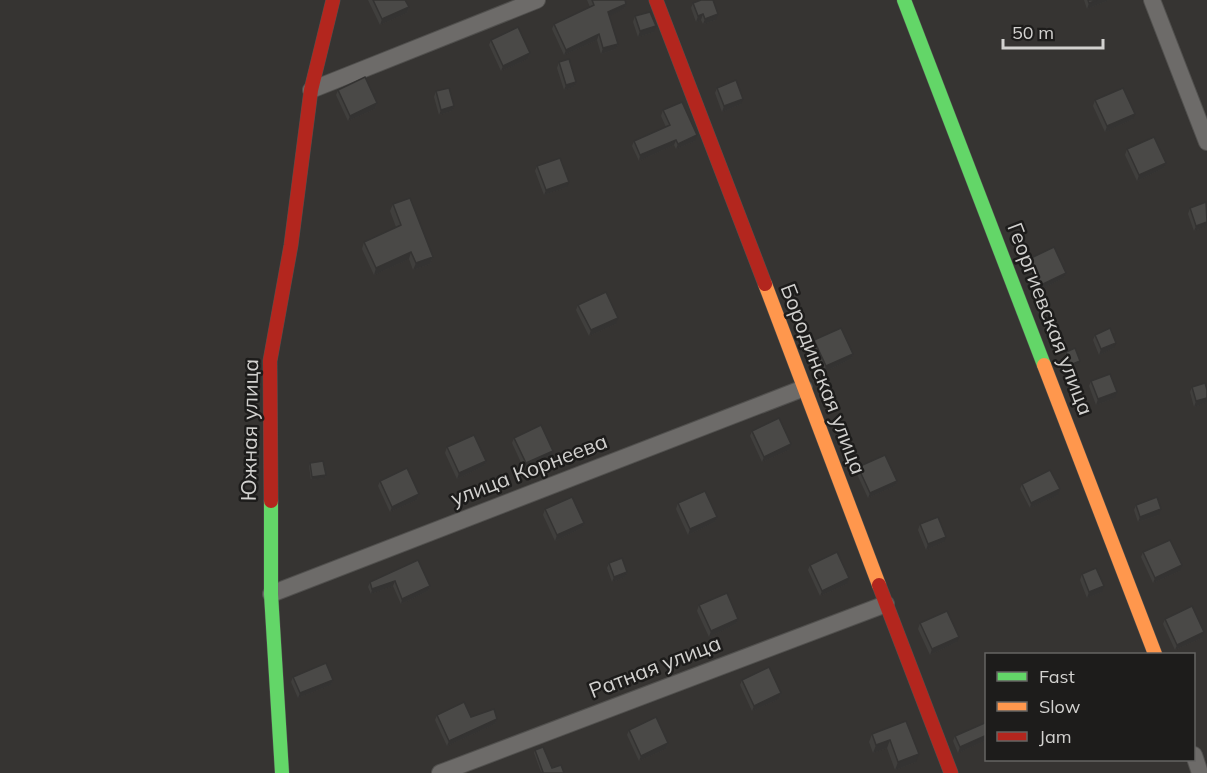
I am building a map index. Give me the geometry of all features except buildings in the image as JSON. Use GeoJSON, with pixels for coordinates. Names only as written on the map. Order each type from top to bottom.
{"type":"FeatureCollection","features":[{"type":"Feature","properties":{"kind":"street","name":"Южная улица"},"geometry":{"type":"LineString","coordinates":[[282,773],[271,594],[270,361],[291,245],[311,90],[333,0]]}},
{"type":"Feature","properties":{"kind":"street"},"geometry":{"type":"LineString","coordinates":[[311,90],[537,0]]}},
{"type":"Feature","properties":{"kind":"street","name":"Бородинская улица"},"geometry":{"type":"LineString","coordinates":[[656,0],[951,773]]}},
{"type":"Feature","properties":{"kind":"street","name":"Георгиевская улица"},"geometry":{"type":"LineString","coordinates":[[904,0],[1155,653]]}},
{"type":"Feature","properties":{"kind":"street"},"geometry":{"type":"LineString","coordinates":[[1152,0],[1207,142]]}},
{"type":"Feature","properties":{"kind":"street","name":"улица Корнеева"},"geometry":{"type":"LineString","coordinates":[[271,594],[804,388]]}},
{"type":"Feature","properties":{"kind":"street","name":"Ратная улица"},"geometry":{"type":"LineString","coordinates":[[440,773],[886,604]]}},
{"type":"Feature","properties":{"kind":"street"},"geometry":{"type":"LineString","coordinates":[[1195,758],[1200,773]]}},
{"type":"Feature","properties":{"kind":"traffic: fast"},"geometry":{"type":"LineString","coordinates":[[904,0],[1044,365]]}},
{"type":"Feature","properties":{"kind":"traffic: fast"},"geometry":{"type":"LineString","coordinates":[[271,501],[271,594],[282,773]]}},
{"type":"Feature","properties":{"kind":"traffic: slow"},"geometry":{"type":"LineString","coordinates":[[765,284],[879,585]]}},
{"type":"Feature","properties":{"kind":"traffic: slow"},"geometry":{"type":"LineString","coordinates":[[1044,365],[1155,653]]}},
{"type":"Feature","properties":{"kind":"traffic: jam"},"geometry":{"type":"LineString","coordinates":[[271,501],[270,361],[291,245],[311,90],[333,0]]}},
{"type":"Feature","properties":{"kind":"traffic: jam"},"geometry":{"type":"LineString","coordinates":[[656,0],[765,284]]}},
{"type":"Feature","properties":{"kind":"traffic: jam"},"geometry":{"type":"LineString","coordinates":[[879,585],[951,773]]}}]}
